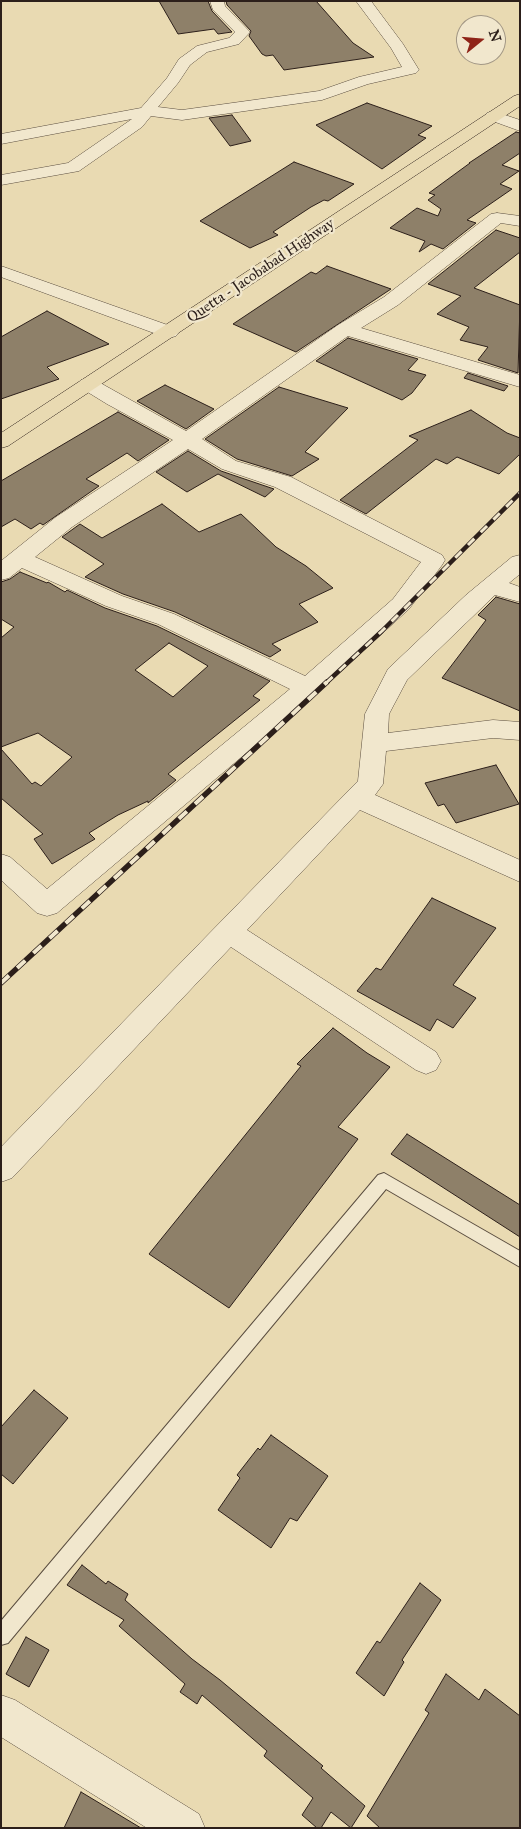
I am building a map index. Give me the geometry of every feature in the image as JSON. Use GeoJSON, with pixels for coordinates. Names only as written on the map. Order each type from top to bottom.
{"type":"FeatureCollection","features":[{"type":"Feature","properties":{"kind":"highway","name":"Quetta - Jacobabad Highway"},"geometry":{"type":"LineString","coordinates":[[1,442],[520,99]]}},
{"type":"Feature","properties":{"kind":"street"},"geometry":{"type":"LineString","coordinates":[[1,180],[73,167],[136,124],[149,111],[173,80],[184,62],[202,49],[234,41],[243,32],[218,7],[217,1]]}},
{"type":"Feature","properties":{"kind":"street"},"geometry":{"type":"LineString","coordinates":[[1,139],[149,111],[182,115],[322,95],[364,80],[412,70],[398,47],[363,1]]}},
{"type":"Feature","properties":{"kind":"street"},"geometry":{"type":"LineString","coordinates":[[493,116],[520,126]]}},
{"type":"Feature","properties":{"kind":"street"},"geometry":{"type":"LineString","coordinates":[[1,573],[21,559],[64,522],[188,440],[345,329],[391,301],[497,218],[508,218],[520,222]]}},
{"type":"Feature","properties":{"kind":"street"},"geometry":{"type":"LineString","coordinates":[[1,271],[169,332]]}},
{"type":"Feature","properties":{"kind":"street"},"geometry":{"type":"LineString","coordinates":[[345,329],[520,381]]}},
{"type":"Feature","properties":{"kind":"street"},"geometry":{"type":"LineString","coordinates":[[1,864],[47,906],[308,688],[401,604],[434,560],[283,482],[229,465],[88,384]]}},
{"type":"Feature","properties":{"kind":"street"},"geometry":{"type":"LineString","coordinates":[[21,559],[114,601],[166,620],[308,688]]}},
{"type":"Feature","properties":{"kind":"street"},"geometry":{"type":"LineString","coordinates":[[1,1168],[370,784],[377,714],[397,676],[474,600],[520,562]]}},
{"type":"Feature","properties":{"kind":"street"},"geometry":{"type":"LineString","coordinates":[[493,586],[520,595]]}},
{"type":"Feature","properties":{"kind":"street"},"geometry":{"type":"LineString","coordinates":[[374,744],[493,729],[520,731]]}},
{"type":"Feature","properties":{"kind":"street"},"geometry":{"type":"LineString","coordinates":[[358,798],[520,872]]}},
{"type":"Feature","properties":{"kind":"street"},"geometry":{"type":"LineString","coordinates":[[229,932],[426,1061]]}},
{"type":"Feature","properties":{"kind":"street"},"geometry":{"type":"LineString","coordinates":[[1,1714],[185,1828]]}},
{"type":"Feature","properties":{"kind":"lane"},"geometry":{"type":"LineString","coordinates":[[1,1636],[384,1180],[520,1260]]}},
{"type":"Feature","properties":{"kind":"building"},"geometry":{"type":"Polygon","coordinates":[[[159,1],[208,1],[212,11],[232,32],[218,34],[214,29],[178,34],[159,1]]]}},
{"type":"Feature","properties":{"kind":"building"},"geometry":{"type":"Polygon","coordinates":[[[226,1],[316,1],[353,43],[374,57],[284,70],[273,55],[266,56],[262,54],[249,36],[251,31],[227,5],[226,1]]]}},
{"type":"Feature","properties":{"kind":"building"},"geometry":{"type":"Polygon","coordinates":[[[367,103],[432,126],[418,135],[426,138],[382,169],[316,125],[367,103]]]}},
{"type":"Feature","properties":{"kind":"building"},"geometry":{"type":"Polygon","coordinates":[[[232,115],[251,141],[230,146],[209,118],[232,115]]]}},
{"type":"Feature","properties":{"kind":"building"},"geometry":{"type":"Polygon","coordinates":[[[516,132],[520,133],[520,153],[502,165],[519,171],[500,184],[512,189],[467,220],[476,223],[443,249],[431,244],[419,252],[425,241],[390,228],[417,208],[438,216],[441,209],[428,200],[435,195],[429,193],[469,163],[516,132]]]}},
{"type":"Feature","properties":{"kind":"building"},"geometry":{"type":"Polygon","coordinates":[[[294,162],[354,184],[328,201],[324,200],[311,207],[273,232],[278,235],[250,248],[200,221],[294,162]]]}},
{"type":"Feature","properties":{"kind":"building"},"geometry":{"type":"Polygon","coordinates":[[[496,230],[520,238],[520,252],[474,288],[520,305],[518,373],[478,360],[488,347],[460,340],[469,327],[437,314],[461,296],[428,284],[496,230]]]}},
{"type":"Feature","properties":{"kind":"building"},"geometry":{"type":"Polygon","coordinates":[[[327,266],[391,289],[296,352],[233,324],[311,272],[316,274],[327,266]]]}},
{"type":"Feature","properties":{"kind":"building"},"geometry":{"type":"Polygon","coordinates":[[[47,311],[109,344],[47,367],[59,379],[1,399],[1,337],[47,311]]]}},
{"type":"Feature","properties":{"kind":"building"},"geometry":{"type":"Polygon","coordinates":[[[348,338],[418,359],[408,370],[426,375],[412,393],[402,400],[316,361],[348,338]]]}},
{"type":"Feature","properties":{"kind":"building"},"geometry":{"type":"Polygon","coordinates":[[[468,373],[508,386],[504,391],[464,378],[468,373]]]}},
{"type":"Feature","properties":{"kind":"building"},"geometry":{"type":"Polygon","coordinates":[[[165,385],[214,409],[186,429],[137,401],[165,385]]]}},
{"type":"Feature","properties":{"kind":"building"},"geometry":{"type":"Polygon","coordinates":[[[279,387],[348,408],[305,452],[319,459],[292,476],[237,459],[205,439],[279,387]]]}},
{"type":"Feature","properties":{"kind":"building"},"geometry":{"type":"Polygon","coordinates":[[[471,410],[507,433],[520,438],[520,454],[499,474],[457,457],[447,464],[436,459],[366,514],[340,500],[418,440],[409,436],[471,410]]]}},
{"type":"Feature","properties":{"kind":"building"},"geometry":{"type":"Polygon","coordinates":[[[118,412],[169,440],[138,461],[127,453],[86,479],[99,486],[43,525],[40,523],[31,529],[15,519],[1,527],[1,481],[118,412]]]}},
{"type":"Feature","properties":{"kind":"building"},"geometry":{"type":"Polygon","coordinates":[[[188,451],[221,471],[274,489],[265,497],[218,474],[187,492],[156,472],[188,451]]]}},
{"type":"Feature","properties":{"kind":"building"},"geometry":{"type":"Polygon","coordinates":[[[162,504],[199,532],[241,514],[276,547],[306,566],[333,588],[299,604],[318,622],[272,644],[281,650],[270,657],[175,612],[123,594],[85,577],[104,564],[62,537],[80,524],[102,538],[162,504]]]}},
{"type":"Feature","properties":{"kind":"building"},"geometry":{"type":"Polygon","coordinates":[[[20,572],[48,582],[65,592],[67,590],[105,608],[157,626],[270,681],[253,696],[260,700],[168,774],[176,780],[148,803],[148,801],[118,815],[89,833],[95,839],[52,864],[34,839],[43,834],[1,798],[1,749],[32,784],[35,782],[41,786],[72,757],[38,733],[1,747],[1,638],[14,627],[1,619],[1,582],[10,579],[20,572]],[[169,643],[135,670],[173,697],[208,666],[169,643]]]}},
{"type":"Feature","properties":{"kind":"building"},"geometry":{"type":"Polygon","coordinates":[[[496,597],[520,604],[520,711],[442,678],[486,620],[478,615],[496,597]]]}},
{"type":"Feature","properties":{"kind":"building"},"geometry":{"type":"Polygon","coordinates":[[[496,765],[519,804],[456,823],[444,804],[438,806],[425,783],[496,765]]]}},
{"type":"Feature","properties":{"kind":"building"},"geometry":{"type":"Polygon","coordinates":[[[432,898],[496,928],[453,985],[476,998],[453,1028],[437,1019],[430,1031],[357,991],[376,968],[381,970],[432,898]]]}},
{"type":"Feature","properties":{"kind":"building"},"geometry":{"type":"Polygon","coordinates":[[[333,1028],[390,1067],[338,1127],[358,1139],[229,1308],[149,1254],[301,1066],[297,1064],[333,1028]]]}},
{"type":"Feature","properties":{"kind":"building"},"geometry":{"type":"Polygon","coordinates":[[[407,1134],[520,1205],[520,1237],[391,1154],[407,1134]]]}},
{"type":"Feature","properties":{"kind":"building"},"geometry":{"type":"Polygon","coordinates":[[[34,1390],[68,1418],[13,1484],[1,1474],[1,1427],[34,1390]]]}},
{"type":"Feature","properties":{"kind":"building"},"geometry":{"type":"Polygon","coordinates":[[[271,1435],[328,1476],[297,1521],[290,1518],[271,1548],[218,1510],[240,1478],[237,1475],[271,1435]]]}},
{"type":"Feature","properties":{"kind":"building"},"geometry":{"type":"Polygon","coordinates":[[[82,1565],[106,1584],[108,1581],[128,1594],[125,1600],[192,1659],[323,1766],[321,1768],[365,1806],[351,1828],[331,1812],[321,1828],[317,1828],[302,1815],[313,1798],[264,1756],[267,1751],[202,1695],[197,1704],[180,1692],[185,1684],[119,1626],[124,1620],[67,1585],[82,1565]]]}},
{"type":"Feature","properties":{"kind":"building"},"geometry":{"type":"Polygon","coordinates":[[[420,1583],[441,1600],[402,1660],[404,1662],[384,1696],[356,1673],[377,1641],[380,1643],[420,1583]]]}},
{"type":"Feature","properties":{"kind":"building"},"geometry":{"type":"Polygon","coordinates":[[[26,1637],[49,1650],[29,1687],[6,1674],[26,1637]]]}},
{"type":"Feature","properties":{"kind":"building"},"geometry":{"type":"Polygon","coordinates":[[[446,1674],[479,1700],[485,1689],[520,1716],[520,1828],[380,1828],[367,1816],[429,1713],[425,1710],[446,1674]]]}},
{"type":"Feature","properties":{"kind":"building"},"geometry":{"type":"Polygon","coordinates":[[[81,1792],[141,1828],[64,1828],[81,1792]]]}},
{"type":"Feature","properties":{"kind":"railway"},"geometry":{"type":"LineString","coordinates":[[326,683],[382,631],[520,493]]}},
{"type":"Feature","properties":{"kind":"railway"},"geometry":{"type":"LineString","coordinates":[[1,983],[327,682]]}}]}
